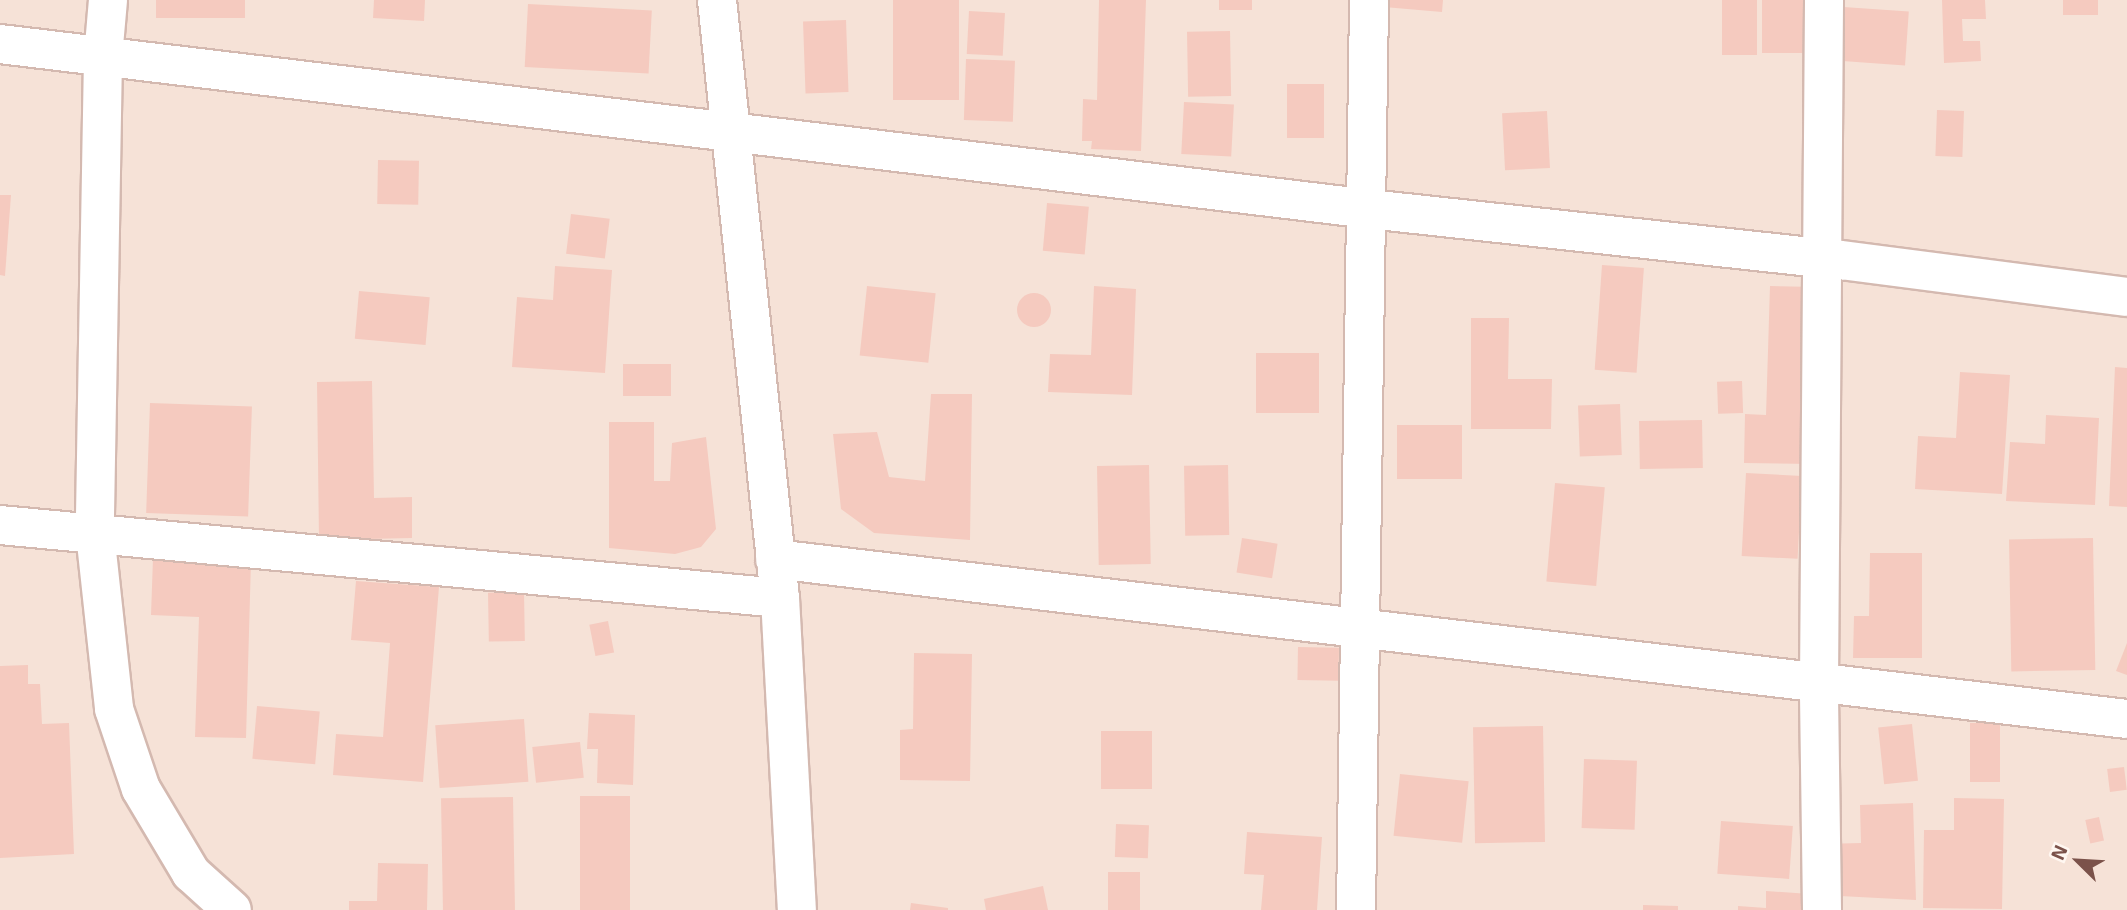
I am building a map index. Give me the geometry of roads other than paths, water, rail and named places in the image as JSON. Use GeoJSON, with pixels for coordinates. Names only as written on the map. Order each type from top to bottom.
{"type":"FeatureCollection","features":[{"type":"Feature","properties":{"kind":"street"},"geometry":{"type":"LineString","coordinates":[[108,0],[103,57],[95,533],[114,709],[141,789],[191,873],[232,910]]}},
{"type":"Feature","properties":{"kind":"street"},"geometry":{"type":"LineString","coordinates":[[717,0],[779,598],[797,910]]}},
{"type":"Feature","properties":{"kind":"street"},"geometry":{"type":"LineString","coordinates":[[1356,910],[1369,0]]}},
{"type":"Feature","properties":{"kind":"street"},"geometry":{"type":"LineString","coordinates":[[1822,910],[1819,684],[1824,0]]}},
{"type":"Feature","properties":{"kind":"street"},"geometry":{"type":"LineString","coordinates":[[0,44],[1368,209],[1822,258],[2127,298]]}},
{"type":"Feature","properties":{"kind":"street"},"geometry":{"type":"LineString","coordinates":[[0,524],[779,598]]}},
{"type":"Feature","properties":{"kind":"street"},"geometry":{"type":"LineString","coordinates":[[775,559],[2127,719]]}}]}
